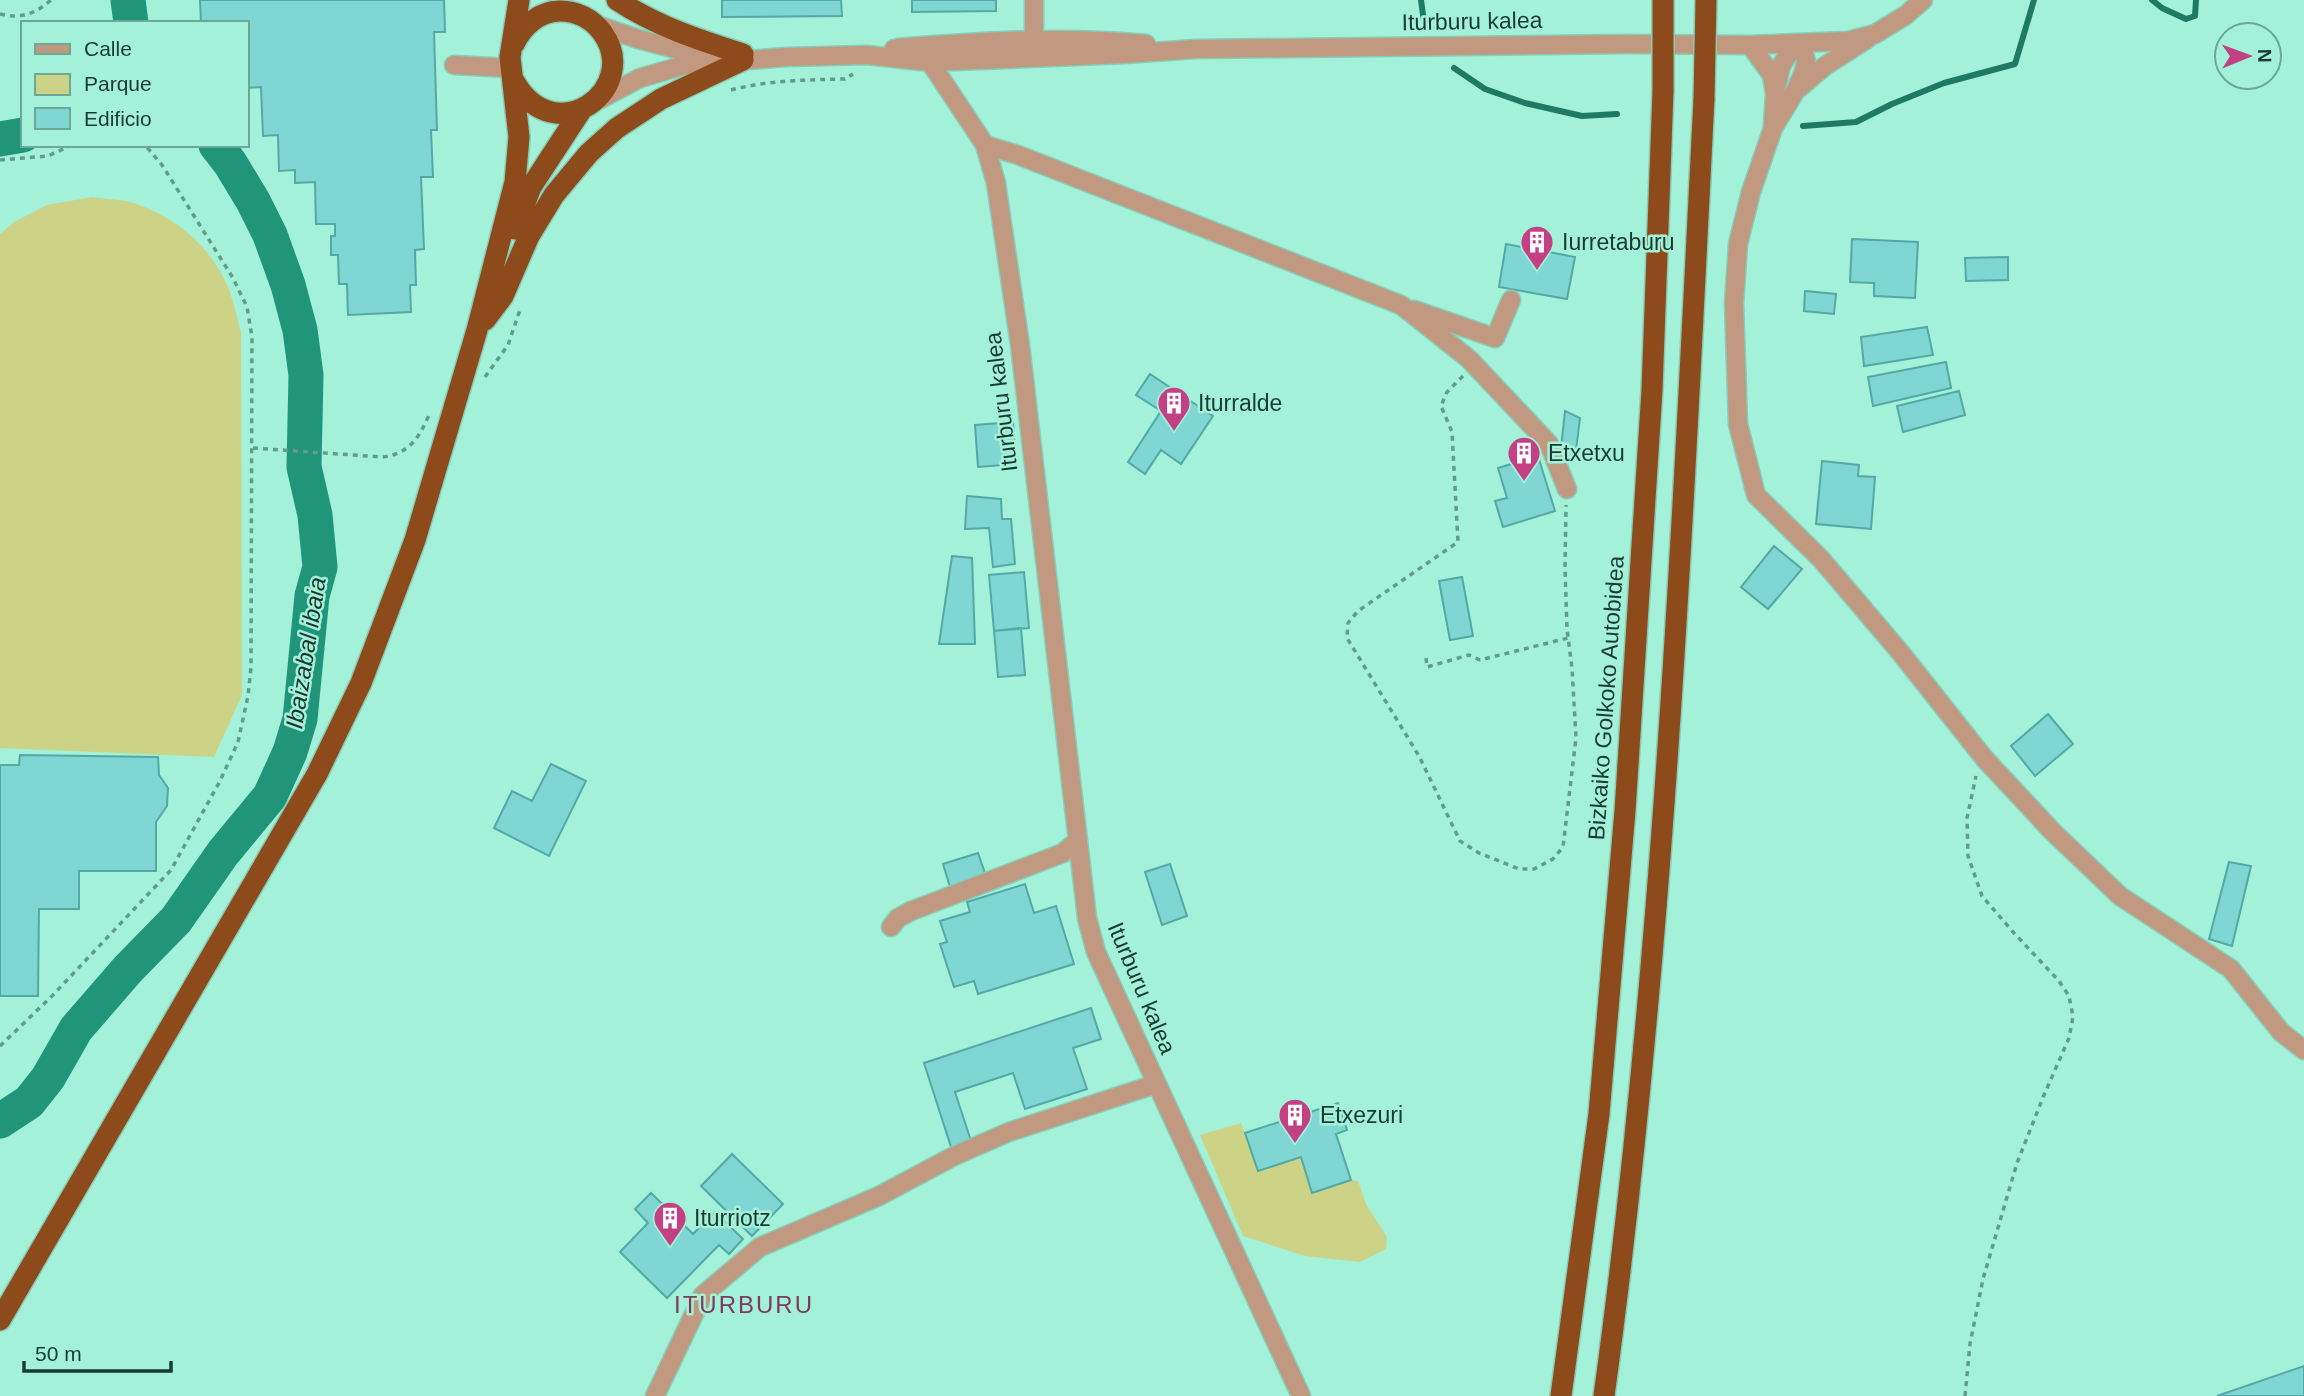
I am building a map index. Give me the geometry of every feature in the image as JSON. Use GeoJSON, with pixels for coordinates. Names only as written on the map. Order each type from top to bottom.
{"type":"FeatureCollection","features":[{"type":"Feature","properties":{"kind":"highway"},"geometry":{"type":"LineString","coordinates":[[0,1320],[317,774],[361,683],[415,540],[477,330],[515,182],[519,137],[512,65],[519,0]]}},
{"type":"Feature","properties":{"kind":"highway"},"geometry":{"type":"LineString","coordinates":[[477,330],[531,187],[587,107],[604,91],[611,75],[612,57],[607,40],[576,0]]}},
{"type":"Feature","properties":{"kind":"highway"},"geometry":{"type":"LineString","coordinates":[[617,0],[639,14],[743,57]]}},
{"type":"Feature","properties":{"kind":"highway","name":"Bizkaiko Golkoko Autobidea"},"geometry":{"type":"LineString","coordinates":[[1561,1396],[1599,1114],[1625,811],[1651,404],[1663,90],[1663,0]]}},
{"type":"Feature","properties":{"kind":"highway"},"geometry":{"type":"LineString","coordinates":[[1604,1396],[1639,1102],[1666,785],[1704,99],[1706,0]]}},
{"type":"Feature","properties":{"kind":"highway"},"geometry":{"type":"LineString","coordinates":[[587,107],[566,114],[533,106],[521,94],[512,65],[524,28],[543,14],[573,12],[592,22]]}},
{"type":"Feature","properties":{"kind":"highway"},"geometry":{"type":"LineString","coordinates":[[477,330],[503,296],[529,236],[554,195],[589,153],[617,128],[661,99],[743,57]]}},
{"type":"Feature","properties":{"kind":"street"},"geometry":{"type":"LineString","coordinates":[[1034,0],[1034,39]]}},
{"type":"Feature","properties":{"kind":"street"},"geometry":{"type":"LineString","coordinates":[[1796,90],[1825,66],[1906,15],[1923,0]]}},
{"type":"Feature","properties":{"kind":"street"},"geometry":{"type":"LineString","coordinates":[[592,22],[638,39],[680,50],[743,57],[867,55],[930,62],[1195,49]]}},
{"type":"Feature","properties":{"kind":"street","name":"Iturburu kalea"},"geometry":{"type":"LineString","coordinates":[[1195,49],[1750,45],[1848,41],[1875,33]]}},
{"type":"Feature","properties":{"kind":"street"},"geometry":{"type":"LineString","coordinates":[[867,55],[879,49],[1034,39],[1111,41],[1195,49]]}},
{"type":"Feature","properties":{"kind":"street"},"geometry":{"type":"LineString","coordinates":[[1034,39],[1054,48],[1109,48],[1132,54]]}},
{"type":"Feature","properties":{"kind":"street"},"geometry":{"type":"LineString","coordinates":[[960,61],[978,52],[1021,48],[1034,39]]}},
{"type":"Feature","properties":{"kind":"street"},"geometry":{"type":"LineString","coordinates":[[1773,128],[1775,94],[1781,66],[1798,43],[1806,61],[1804,71],[1773,128],[1751,192],[1738,244],[1734,304],[1738,424],[1756,495],[1821,559],[1900,652],[1984,758],[2052,831],[2120,896],[2231,969],[2281,1032],[2304,1050]]}},
{"type":"Feature","properties":{"kind":"street"},"geometry":{"type":"LineString","coordinates":[[1750,45],[1772,75],[1775,94]]}},
{"type":"Feature","properties":{"kind":"street"},"geometry":{"type":"LineString","coordinates":[[894,49],[930,62]]}},
{"type":"Feature","properties":{"kind":"street"},"geometry":{"type":"LineString","coordinates":[[587,107],[640,78],[685,65],[743,57]]}},
{"type":"Feature","properties":{"kind":"street","name":"Iturburu kalea"},"geometry":{"type":"LineString","coordinates":[[930,62],[985,145],[996,183],[1020,345],[1077,842],[1087,918],[1096,952],[1301,1396]]}},
{"type":"Feature","properties":{"kind":"street"},"geometry":{"type":"LineString","coordinates":[[454,65],[512,65]]}},
{"type":"Feature","properties":{"kind":"street"},"geometry":{"type":"LineString","coordinates":[[985,145],[1018,155],[1401,305],[1495,338],[1511,300]]}},
{"type":"Feature","properties":{"kind":"street"},"geometry":{"type":"LineString","coordinates":[[1401,305],[1475,365],[1549,444],[1567,489]]}},
{"type":"Feature","properties":{"kind":"street"},"geometry":{"type":"LineString","coordinates":[[891,927],[898,918],[911,911],[1063,853],[1077,842]]}},
{"type":"Feature","properties":{"kind":"street","name":"Iturburu kalea"},"geometry":{"type":"LineString","coordinates":[[654,1396],[703,1295],[760,1247],[879,1196],[954,1156],[1009,1132],[1156,1084]]}},
{"type":"Feature","properties":{"kind":"path"},"geometry":{"type":"LineString","coordinates":[[0,14],[15,18],[38,12],[51,0]]}},
{"type":"Feature","properties":{"kind":"path"},"geometry":{"type":"LineString","coordinates":[[723,92],[757,83],[845,79],[851,74],[859,74]]}},
{"type":"Feature","properties":{"kind":"path"},"geometry":{"type":"LineString","coordinates":[[0,160],[48,156],[68,147]]}},
{"type":"Feature","properties":{"kind":"path"},"geometry":{"type":"LineString","coordinates":[[0,1046],[52,996],[171,870],[238,742],[248,696],[251,667],[253,449],[252,337],[247,307],[226,266],[162,164],[147,147]]}},
{"type":"Feature","properties":{"kind":"path"},"geometry":{"type":"LineString","coordinates":[[484,379],[508,345],[522,305]]}},
{"type":"Feature","properties":{"kind":"path"},"geometry":{"type":"LineString","coordinates":[[1475,365],[1447,393],[1441,406],[1452,432],[1458,542],[1358,611],[1348,623],[1347,638],[1419,756],[1460,841],[1498,862],[1520,869],[1534,869],[1553,859],[1563,847],[1576,738],[1565,568],[1567,489]]}},
{"type":"Feature","properties":{"kind":"path"},"geometry":{"type":"LineString","coordinates":[[253,449],[393,456],[407,450],[419,438],[432,404]]}},
{"type":"Feature","properties":{"kind":"path"},"geometry":{"type":"LineString","coordinates":[[1426,658],[1427,667],[1469,654],[1480,660],[1568,638]]}},
{"type":"Feature","properties":{"kind":"path"},"geometry":{"type":"LineString","coordinates":[[1965,1396],[1970,1344],[1983,1279],[2017,1163],[2069,1038],[2073,1017],[2069,996],[2059,981],[1982,896],[1968,856],[1967,818],[1978,768],[1984,758]]}},
{"type":"Feature","properties":{"kind":"green space"},"geometry":{"type":"Polygon","coordinates":[[[92,197],[125,201],[146,208],[162,215],[190,234],[222,274],[241,332],[242,695],[214,757],[0,748],[0,234],[14,222],[47,205],[92,197]]]}},
{"type":"Feature","properties":{"kind":"green space"},"geometry":{"type":"Polygon","coordinates":[[[1241,1123],[1245,1133],[1301,1157],[1313,1192],[1351,1180],[1358,1181],[1367,1206],[1387,1237],[1386,1249],[1360,1262],[1305,1256],[1243,1236],[1200,1135],[1241,1123]]]}},
{"type":"Feature","properties":{"kind":"building"},"geometry":{"type":"Polygon","coordinates":[[[200,0],[444,0],[445,32],[434,32],[437,130],[431,130],[433,177],[421,177],[424,249],[415,250],[416,285],[410,285],[411,312],[348,315],[347,284],[339,284],[338,255],[331,255],[331,236],[335,236],[335,224],[316,224],[315,182],[295,183],[295,170],[279,171],[278,135],[263,136],[261,87],[248,88],[248,21],[201,21],[200,0]]]}},
{"type":"Feature","properties":{"kind":"building"},"geometry":{"type":"Polygon","coordinates":[[[722,0],[841,0],[842,16],[722,17],[722,0]]]}},
{"type":"Feature","properties":{"kind":"building"},"geometry":{"type":"Polygon","coordinates":[[[912,0],[996,0],[996,11],[912,12],[912,0]]]}},
{"type":"Feature","properties":{"kind":"building"},"geometry":{"type":"Polygon","coordinates":[[[1852,239],[1918,242],[1915,298],[1874,296],[1874,283],[1850,282],[1852,239]]]}},
{"type":"Feature","properties":{"kind":"building","name":"Iurretaburu"},"geometry":{"type":"Polygon","coordinates":[[[1506,244],[1575,257],[1567,299],[1499,287],[1506,244]]]}},
{"type":"Feature","properties":{"kind":"building"},"geometry":{"type":"Polygon","coordinates":[[[2008,257],[2008,280],[1966,281],[1965,258],[2008,257]]]}},
{"type":"Feature","properties":{"kind":"building"},"geometry":{"type":"Polygon","coordinates":[[[1805,291],[1836,294],[1834,314],[1804,311],[1805,291]]]}},
{"type":"Feature","properties":{"kind":"building"},"geometry":{"type":"Polygon","coordinates":[[[1927,327],[1933,355],[1864,366],[1861,337],[1927,327]]]}},
{"type":"Feature","properties":{"kind":"building"},"geometry":{"type":"Polygon","coordinates":[[[1946,362],[1951,388],[1873,406],[1868,377],[1946,362]]]}},
{"type":"Feature","properties":{"kind":"building","name":"Iturralde"},"geometry":{"type":"Polygon","coordinates":[[[1150,374],[1213,416],[1181,464],[1161,450],[1145,474],[1128,462],[1161,411],[1136,395],[1150,374]]]}},
{"type":"Feature","properties":{"kind":"building"},"geometry":{"type":"Polygon","coordinates":[[[1959,391],[1965,415],[1903,432],[1897,406],[1959,391]]]}},
{"type":"Feature","properties":{"kind":"building"},"geometry":{"type":"Polygon","coordinates":[[[1565,411],[1580,418],[1575,459],[1560,457],[1565,411]]]}},
{"type":"Feature","properties":{"kind":"building"},"geometry":{"type":"Polygon","coordinates":[[[1013,422],[1016,464],[978,467],[975,425],[1013,422]]]}},
{"type":"Feature","properties":{"kind":"building","name":"Etxetxu"},"geometry":{"type":"Polygon","coordinates":[[[1538,456],[1555,511],[1503,527],[1495,501],[1507,498],[1498,468],[1538,456]]]}},
{"type":"Feature","properties":{"kind":"building"},"geometry":{"type":"Polygon","coordinates":[[[1822,461],[1859,465],[1858,476],[1875,477],[1871,529],[1816,524],[1822,461]]]}},
{"type":"Feature","properties":{"kind":"building"},"geometry":{"type":"Polygon","coordinates":[[[967,496],[1001,499],[1002,519],[1011,519],[1015,564],[993,567],[989,528],[965,529],[967,496]]]}},
{"type":"Feature","properties":{"kind":"building"},"geometry":{"type":"Polygon","coordinates":[[[1774,546],[1802,569],[1768,609],[1741,587],[1774,546]]]}},
{"type":"Feature","properties":{"kind":"building"},"geometry":{"type":"Polygon","coordinates":[[[952,556],[972,558],[975,644],[939,644],[952,556]]]}},
{"type":"Feature","properties":{"kind":"building"},"geometry":{"type":"Polygon","coordinates":[[[1024,572],[1029,628],[994,631],[989,575],[1024,572]]]}},
{"type":"Feature","properties":{"kind":"building"},"geometry":{"type":"Polygon","coordinates":[[[1462,577],[1473,636],[1450,640],[1439,581],[1462,577]]]}},
{"type":"Feature","properties":{"kind":"building"},"geometry":{"type":"Polygon","coordinates":[[[1021,628],[1025,675],[998,677],[994,631],[1021,628]]]}},
{"type":"Feature","properties":{"kind":"building"},"geometry":{"type":"Polygon","coordinates":[[[2048,714],[2073,744],[2035,776],[2011,746],[2048,714]]]}},
{"type":"Feature","properties":{"kind":"building"},"geometry":{"type":"Polygon","coordinates":[[[20,755],[158,757],[159,775],[168,788],[167,806],[156,822],[156,871],[79,871],[79,909],[39,909],[38,996],[0,996],[0,765],[19,765],[20,755]]]}},
{"type":"Feature","properties":{"kind":"building"},"geometry":{"type":"Polygon","coordinates":[[[551,764],[586,781],[549,856],[494,828],[512,791],[532,801],[551,764]]]}},
{"type":"Feature","properties":{"kind":"building"},"geometry":{"type":"Polygon","coordinates":[[[978,853],[986,876],[950,887],[943,864],[978,853]]]}},
{"type":"Feature","properties":{"kind":"building"},"geometry":{"type":"Polygon","coordinates":[[[2229,862],[2251,866],[2232,946],[2209,939],[2229,862]]]}},
{"type":"Feature","properties":{"kind":"building"},"geometry":{"type":"Polygon","coordinates":[[[1170,864],[1187,916],[1162,925],[1145,872],[1170,864]]]}},
{"type":"Feature","properties":{"kind":"building"},"geometry":{"type":"Polygon","coordinates":[[[1025,884],[1034,913],[1056,906],[1074,964],[978,994],[974,981],[954,987],[940,944],[947,942],[940,921],[970,912],[967,902],[1025,884]]]}},
{"type":"Feature","properties":{"kind":"building"},"geometry":{"type":"Polygon","coordinates":[[[1091,1008],[1101,1039],[1073,1048],[1087,1089],[1025,1109],[1013,1073],[955,1092],[972,1144],[952,1150],[924,1063],[1091,1008]]]}},
{"type":"Feature","properties":{"kind":"building","name":"Etxezuri"},"geometry":{"type":"Polygon","coordinates":[[[1338,1103],[1347,1130],[1336,1134],[1351,1180],[1312,1193],[1301,1157],[1258,1171],[1245,1133],[1338,1103]]]}},
{"type":"Feature","properties":{"kind":"building"},"geometry":{"type":"Polygon","coordinates":[[[732,1154],[783,1204],[752,1236],[701,1186],[732,1154]]]}},
{"type":"Feature","properties":{"kind":"building","name":"Iturriotz"},"geometry":{"type":"Polygon","coordinates":[[[651,1193],[693,1234],[715,1212],[743,1239],[729,1254],[719,1245],[667,1298],[620,1252],[648,1223],[635,1209],[651,1193]]]}},
{"type":"Feature","properties":{"kind":"building"},"geometry":{"type":"Polygon","coordinates":[[[2304,1366],[2304,1396],[2217,1396],[2304,1366]]]}},
{"type":"Feature","properties":{"kind":"waterway","name":"Ibaizabal ibaia"},"geometry":{"type":"LineString","coordinates":[[128,0],[131,21]]}},
{"type":"Feature","properties":{"kind":"waterway"},"geometry":{"type":"LineString","coordinates":[[1421,0],[1424,22]]}},
{"type":"Feature","properties":{"kind":"waterway"},"geometry":{"type":"LineString","coordinates":[[1803,126],[1856,122],[1944,83],[2015,64],[2034,0]]}},
{"type":"Feature","properties":{"kind":"waterway"},"geometry":{"type":"LineString","coordinates":[[2152,0],[2162,8],[2186,19],[2195,16],[2196,0]]}},
{"type":"Feature","properties":{"kind":"waterway"},"geometry":{"type":"LineString","coordinates":[[1454,68],[1485,89],[1525,103],[1582,116],[1617,114]]}},
{"type":"Feature","properties":{"kind":"waterway"},"geometry":{"type":"LineString","coordinates":[[0,139],[21,135]]}},
{"type":"Feature","properties":{"kind":"waterway","name":"Ibaizabal ibaia"},"geometry":{"type":"LineString","coordinates":[[0,1121],[29,1102],[48,1078],[76,1029],[128,969],[176,920],[223,853],[270,796],[290,752],[300,719],[312,596],[320,567],[315,515],[304,467],[306,375],[300,330],[288,285],[270,235],[253,201],[218,147]]}},
{"type":"Feature","properties":{"kind":"place","name":"Iurretaburu"},"geometry":{"type":"Point","coordinates":[1537,272]}},
{"type":"Feature","properties":{"kind":"place","name":"Iturralde"},"geometry":{"type":"Point","coordinates":[1174,433]}},
{"type":"Feature","properties":{"kind":"place","name":"Etxetxu"},"geometry":{"type":"Point","coordinates":[1524,483]}},
{"type":"Feature","properties":{"kind":"place","name":"Etxezuri"},"geometry":{"type":"Point","coordinates":[1295,1145]}},
{"type":"Feature","properties":{"kind":"place","name":"Iturriotz"},"geometry":{"type":"Point","coordinates":[670,1248]}},
{"type":"Feature","properties":{"kind":"district","name":"ITURBURU"},"geometry":{"type":"Point","coordinates":[744,1305]}}]}
